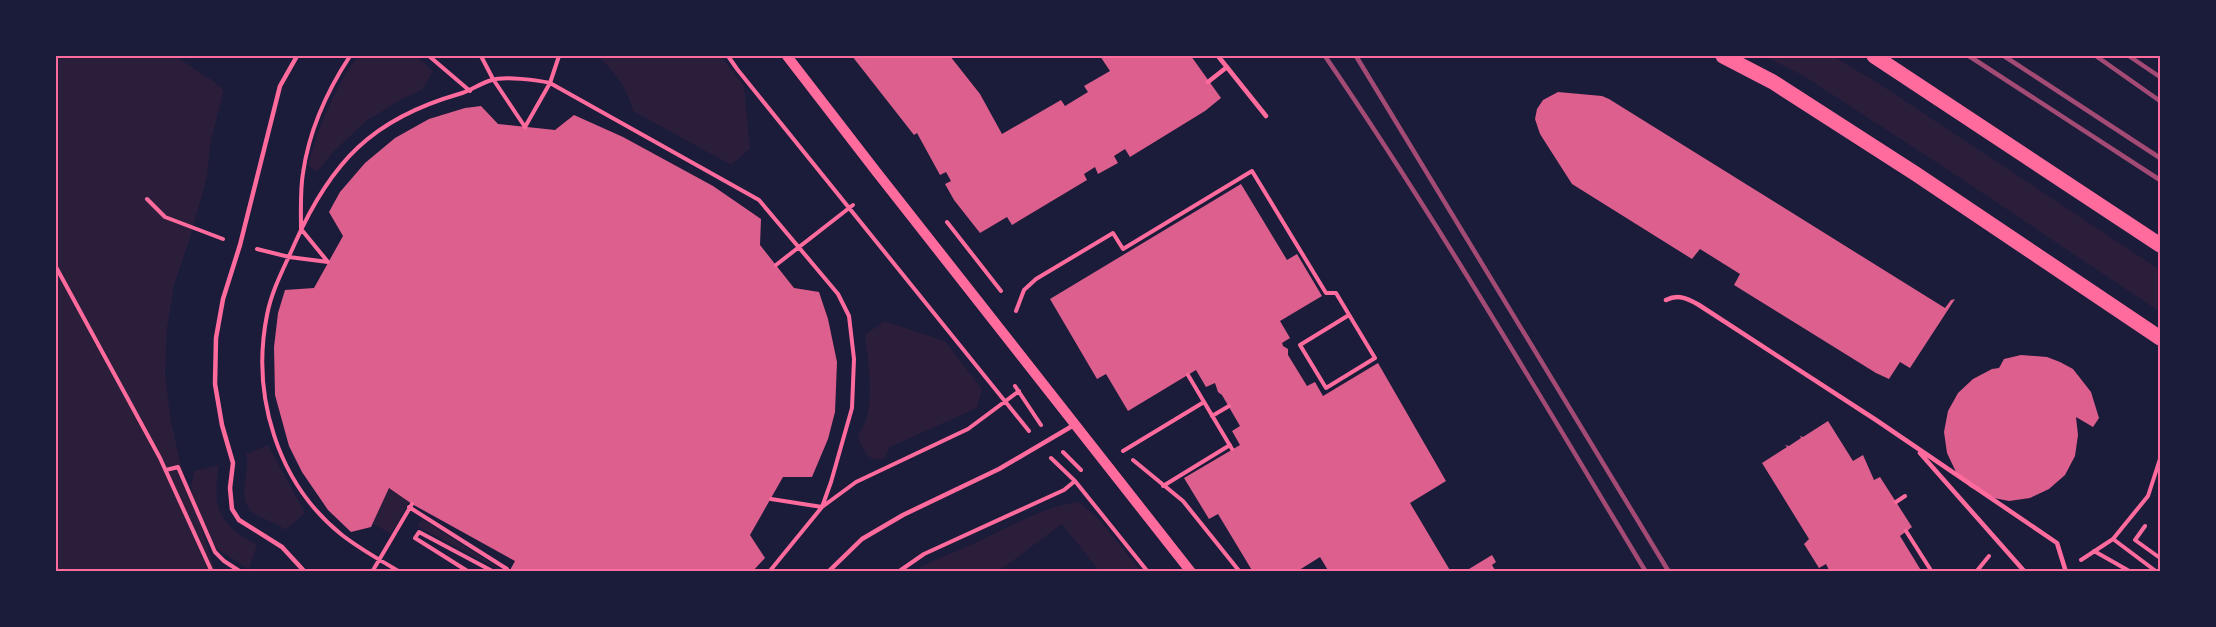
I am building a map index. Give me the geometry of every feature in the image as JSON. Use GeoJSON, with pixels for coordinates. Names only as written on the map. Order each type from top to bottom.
{"type":"FeatureCollection","features":[{"type":"Feature","properties":{"kind":"main road"},"geometry":{"type":"LineString","coordinates":[[1723,56],[1773,82],[1868,143],[2160,338]]}},
{"type":"Feature","properties":{"kind":"main road"},"geometry":{"type":"LineString","coordinates":[[1874,56],[2160,245]]}},
{"type":"Feature","properties":{"kind":"street"},"geometry":{"type":"LineString","coordinates":[[787,56],[1191,572]]}},
{"type":"Feature","properties":{"kind":"lane"},"geometry":{"type":"LineString","coordinates":[[297,56],[280,86],[240,245],[223,298],[216,338],[215,384],[222,425],[233,463],[230,488],[232,509],[239,520],[282,547],[305,572]]}},
{"type":"Feature","properties":{"kind":"lane"},"geometry":{"type":"LineString","coordinates":[[1218,56],[1266,116]]}},
{"type":"Feature","properties":{"kind":"lane"},"geometry":{"type":"LineString","coordinates":[[1208,82],[1227,67]]}},
{"type":"Feature","properties":{"kind":"lane"},"geometry":{"type":"LineString","coordinates":[[1666,300],[1673,297],[1686,298],[1699,305],[2057,543],[2066,572]]}},
{"type":"Feature","properties":{"kind":"lane"},"geometry":{"type":"LineString","coordinates":[[828,572],[862,539],[903,515],[999,469],[1076,424]]}},
{"type":"Feature","properties":{"kind":"lane"},"geometry":{"type":"LineString","coordinates":[[1914,446],[2025,572]]}},
{"type":"Feature","properties":{"kind":"path"},"geometry":{"type":"LineString","coordinates":[[147,199],[165,218],[240,245],[289,257],[328,262],[301,229],[303,173],[310,136],[326,99],[350,56]]}},
{"type":"Feature","properties":{"kind":"path"},"geometry":{"type":"LineString","coordinates":[[429,56],[470,91]]}},
{"type":"Feature","properties":{"kind":"path"},"geometry":{"type":"LineString","coordinates":[[481,56],[493,79],[525,127],[550,83],[559,56]]}},
{"type":"Feature","properties":{"kind":"path"},"geometry":{"type":"LineString","coordinates":[[728,56],[1041,446],[1059,468],[1075,481],[1148,572]]}},
{"type":"Feature","properties":{"kind":"path"},"geometry":{"type":"LineString","coordinates":[[400,572],[341,535],[301,490],[286,465],[273,432],[265,401],[262,354],[268,313],[280,273],[301,229],[332,175],[353,152],[377,131],[401,115],[427,103],[470,91],[493,79],[539,80],[550,83],[722,177],[759,200],[838,294],[849,316],[854,359],[852,408],[822,507]]}},
{"type":"Feature","properties":{"kind":"path"},"geometry":{"type":"LineString","coordinates":[[1016,311],[1024,290],[1036,279],[1103,238],[1113,233],[1123,249],[1252,171],[1326,293],[1336,293],[1375,358],[1326,388],[1300,345],[1349,315]]}},
{"type":"Feature","properties":{"kind":"path"},"geometry":{"type":"LineString","coordinates":[[776,265],[851,207]]}},
{"type":"Feature","properties":{"kind":"path"},"geometry":{"type":"LineString","coordinates":[[940,213],[1004,295]]}},
{"type":"Feature","properties":{"kind":"path"},"geometry":{"type":"LineString","coordinates":[[56,267],[166,470],[212,572]]}},
{"type":"Feature","properties":{"kind":"path"},"geometry":{"type":"LineString","coordinates":[[1010,303],[1022,320]]}},
{"type":"Feature","properties":{"kind":"path"},"geometry":{"type":"LineString","coordinates":[[1163,486],[1231,447],[1188,375]]}},
{"type":"Feature","properties":{"kind":"path"},"geometry":{"type":"LineString","coordinates":[[769,572],[822,507],[856,482],[968,429],[1039,376]]}},
{"type":"Feature","properties":{"kind":"path"},"geometry":{"type":"LineString","coordinates":[[1123,452],[1204,402]]}},
{"type":"Feature","properties":{"kind":"path"},"geometry":{"type":"LineString","coordinates":[[1212,416],[1229,406]]}},
{"type":"Feature","properties":{"kind":"path"},"geometry":{"type":"LineString","coordinates":[[1116,443],[1123,452],[1183,501],[1240,572]]}},
{"type":"Feature","properties":{"kind":"path"},"geometry":{"type":"LineString","coordinates":[[2080,561],[2113,539],[2148,496],[2160,459]]}},
{"type":"Feature","properties":{"kind":"path"},"geometry":{"type":"LineString","coordinates":[[166,470],[178,467],[215,552],[241,572]]}},
{"type":"Feature","properties":{"kind":"path"},"geometry":{"type":"LineString","coordinates":[[898,572],[924,554],[1064,490],[1075,481]]}},
{"type":"Feature","properties":{"kind":"path"},"geometry":{"type":"LineString","coordinates":[[1896,502],[1905,496]]}},
{"type":"Feature","properties":{"kind":"path"},"geometry":{"type":"LineString","coordinates":[[771,499],[822,507]]}},
{"type":"Feature","properties":{"kind":"path"},"geometry":{"type":"LineString","coordinates":[[372,572],[411,506],[507,569],[506,572]]}},
{"type":"Feature","properties":{"kind":"path"},"geometry":{"type":"LineString","coordinates":[[2145,526],[2135,540],[2160,558]]}},
{"type":"Feature","properties":{"kind":"path"},"geometry":{"type":"LineString","coordinates":[[1906,531],[1932,572]]}},
{"type":"Feature","properties":{"kind":"path"},"geometry":{"type":"LineString","coordinates":[[469,572],[415,538],[419,532],[494,572]]}},
{"type":"Feature","properties":{"kind":"path"},"geometry":{"type":"LineString","coordinates":[[2113,539],[2157,572]]}},
{"type":"Feature","properties":{"kind":"path"},"geometry":{"type":"LineString","coordinates":[[2094,551],[2131,572]]}},
{"type":"Feature","properties":{"kind":"path"},"geometry":{"type":"LineString","coordinates":[[1976,572],[1991,552]]}},
{"type":"Feature","properties":{"kind":"shaded area"},"geometry":{"type":"Polygon","coordinates":[[[56,56],[175,56],[224,90],[211,140],[207,177],[174,285],[167,328],[165,373],[170,416],[180,462],[194,508],[191,487],[194,471],[219,465],[216,492],[221,513],[234,530],[257,545],[249,569],[217,549],[200,523],[215,571],[56,571],[56,56]]]}},
{"type":"Feature","properties":{"kind":"shaded area"},"geometry":{"type":"Polygon","coordinates":[[[358,56],[416,56],[433,71],[422,90],[402,99],[366,121],[333,152],[317,172],[308,165],[317,136],[335,94],[358,56]]]}},
{"type":"Feature","properties":{"kind":"shaded area"},"geometry":{"type":"Polygon","coordinates":[[[598,56],[721,56],[744,86],[750,149],[731,165],[633,111],[620,81],[598,56]]]}},
{"type":"Feature","properties":{"kind":"shaded area"},"geometry":{"type":"Polygon","coordinates":[[[1764,56],[1833,56],[1881,85],[2160,270],[2160,312],[1804,76],[1764,56]]]}},
{"type":"Feature","properties":{"kind":"shaded area"},"geometry":{"type":"Polygon","coordinates":[[[884,321],[945,341],[982,389],[977,408],[890,447],[884,459],[878,460],[866,453],[858,435],[868,414],[869,401],[870,386],[865,335],[884,321]]]}},
{"type":"Feature","properties":{"kind":"shaded area"},"geometry":{"type":"Polygon","coordinates":[[[268,445],[305,513],[285,530],[251,511],[245,498],[246,454],[268,445]]]}},
{"type":"Feature","properties":{"kind":"shaded area"},"geometry":{"type":"Polygon","coordinates":[[[389,488],[409,502],[391,534],[373,524],[389,488]]]}},
{"type":"Feature","properties":{"kind":"shaded area"},"geometry":{"type":"Polygon","coordinates":[[[1079,502],[1098,518],[1141,571],[1099,571],[1062,524],[999,571],[914,571],[1051,508],[1079,502]]]}},
{"type":"Feature","properties":{"kind":"shaded area"},"geometry":{"type":"Polygon","coordinates":[[[422,519],[504,571],[417,526],[422,519]]]}},
{"type":"Feature","properties":{"kind":"building"},"geometry":{"type":"Polygon","coordinates":[[[852,56],[950,56],[980,94],[1002,134],[1061,100],[1065,106],[1088,92],[1084,86],[1110,71],[1100,56],[1191,56],[1221,98],[1205,111],[1130,157],[1125,149],[1114,156],[1118,163],[1098,174],[1095,167],[1084,174],[1087,180],[1012,225],[1007,217],[980,233],[954,200],[945,184],[951,181],[946,172],[940,175],[917,133],[914,135],[852,56]]]}},
{"type":"Feature","properties":{"kind":"building"},"geometry":{"type":"Polygon","coordinates":[[[1558,92],[1602,96],[1609,99],[1945,308],[1951,300],[1955,299],[1910,368],[1900,362],[1889,379],[1876,373],[1734,285],[1740,274],[1700,249],[1692,259],[1572,184],[1540,134],[1535,119],[1537,109],[1543,100],[1558,92]]]}},
{"type":"Feature","properties":{"kind":"building"},"geometry":{"type":"Polygon","coordinates":[[[481,106],[498,124],[555,130],[574,115],[623,137],[713,186],[761,219],[760,245],[794,288],[819,292],[828,319],[837,362],[835,412],[828,439],[812,477],[783,477],[750,535],[765,558],[752,572],[509,572],[515,561],[412,504],[389,488],[371,527],[351,532],[328,510],[302,472],[289,446],[275,395],[274,347],[278,313],[285,290],[314,288],[343,236],[329,212],[340,192],[365,163],[395,138],[429,119],[465,108],[481,106]]]}},
{"type":"Feature","properties":{"kind":"building"},"geometry":{"type":"Polygon","coordinates":[[[1241,184],[1287,260],[1297,254],[1322,296],[1280,321],[1290,338],[1282,343],[1283,346],[1288,349],[1288,355],[1307,386],[1315,382],[1323,396],[1378,363],[1446,481],[1410,503],[1451,572],[1329,572],[1320,557],[1296,572],[1253,572],[1218,514],[1209,519],[1184,478],[1240,445],[1232,431],[1240,426],[1218,392],[1215,383],[1206,387],[1196,370],[1128,411],[1106,374],[1097,379],[1050,299],[1241,184]]]}},
{"type":"Feature","properties":{"kind":"building"},"geometry":{"type":"Polygon","coordinates":[[[2021,355],[2047,357],[2073,369],[2091,392],[2099,418],[2093,427],[2076,417],[2078,435],[2075,456],[2065,475],[2049,489],[2030,498],[2009,501],[1989,497],[1970,487],[1956,472],[1947,453],[1944,432],[1948,411],[1958,393],[1973,379],[1992,369],[1999,368],[2004,359],[2021,355]]]}},
{"type":"Feature","properties":{"kind":"building"},"geometry":{"type":"Polygon","coordinates":[[[1828,421],[1853,461],[1863,455],[1874,480],[1880,477],[1912,527],[1900,536],[1922,572],[1830,572],[1826,564],[1819,568],[1804,544],[1809,539],[1762,463],[1787,447],[1785,445],[1789,446],[1801,438],[1800,436],[1803,437],[1828,421]]]}},
{"type":"Feature","properties":{"kind":"building"},"geometry":{"type":"Polygon","coordinates":[[[1492,555],[1496,562],[1492,565],[1496,572],[1464,572],[1492,555]]]}},
{"type":"Feature","properties":{"kind":"railway"},"geometry":{"type":"LineString","coordinates":[[1325,56],[1449,247],[1646,572]]}},
{"type":"Feature","properties":{"kind":"railway"},"geometry":{"type":"LineString","coordinates":[[1356,56],[1669,572]]}},
{"type":"Feature","properties":{"kind":"railway"},"geometry":{"type":"LineString","coordinates":[[1969,56],[2160,180]]}},
{"type":"Feature","properties":{"kind":"railway"},"geometry":{"type":"LineString","coordinates":[[2004,56],[2160,158]]}},
{"type":"Feature","properties":{"kind":"railway"},"geometry":{"type":"LineString","coordinates":[[2096,56],[2160,101]]}},
{"type":"Feature","properties":{"kind":"railway"},"geometry":{"type":"LineString","coordinates":[[2129,56],[2160,77]]}}]}
